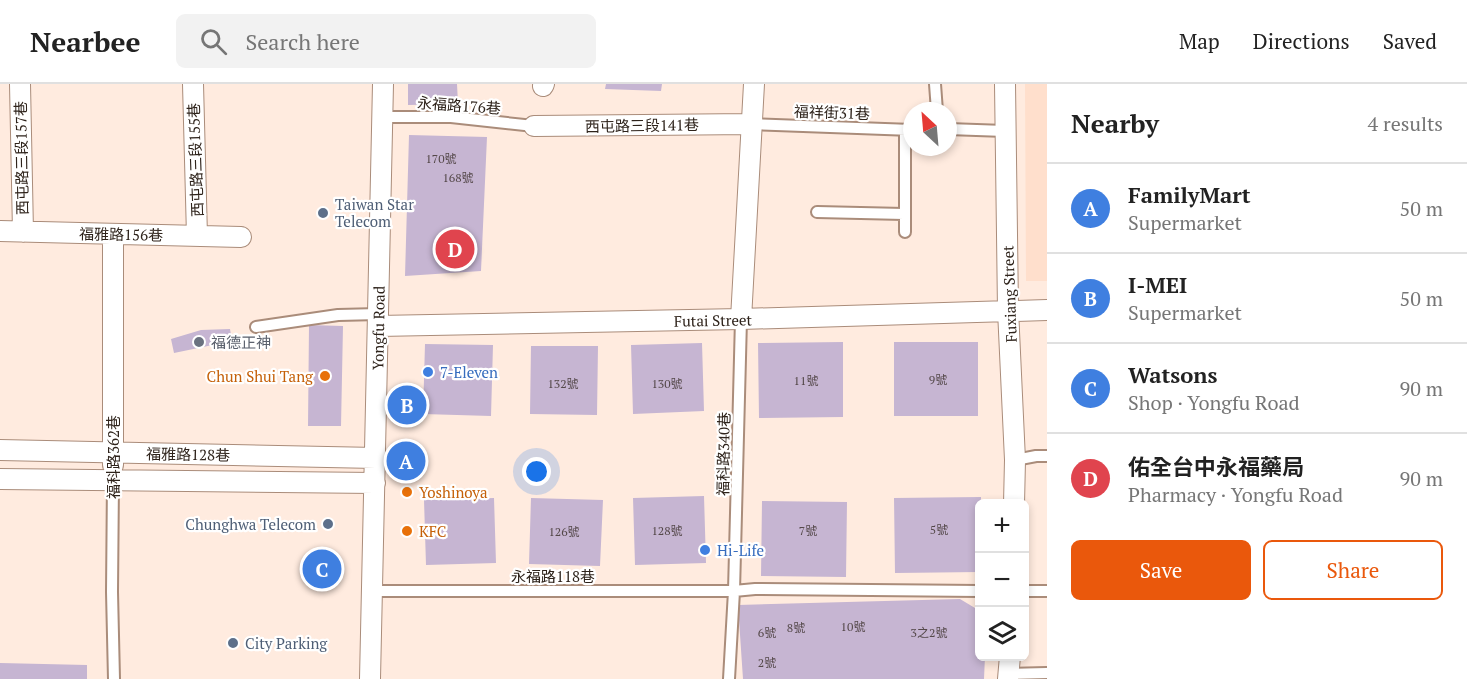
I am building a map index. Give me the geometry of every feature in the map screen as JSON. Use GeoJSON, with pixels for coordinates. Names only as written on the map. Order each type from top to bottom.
{"type":"FeatureCollection","features":[{"type":"Feature","properties":{"kind":"street","name":"西屯路三段157巷"},"geometry":{"type":"LineString","coordinates":[[20,84],[23,232]]}},
{"type":"Feature","properties":{"kind":"street","name":"西屯路三段155巷"},"geometry":{"type":"LineString","coordinates":[[193,84],[197,236]]}},
{"type":"Feature","properties":{"kind":"street","name":"Yongfu Road"},"geometry":{"type":"LineString","coordinates":[[370,679],[383,84]]}},
{"type":"Feature","properties":{"kind":"street"},"geometry":{"type":"LineString","coordinates":[[741,319],[754,84]]}},
{"type":"Feature","properties":{"kind":"street","name":"Fuxiang Street"},"geometry":{"type":"LineString","coordinates":[[1005,84],[1008,310],[1015,460],[1014,499]]}},
{"type":"Feature","properties":{"kind":"street","name":"西屯路三段141巷"},"geometry":{"type":"LineString","coordinates":[[534,126],[751,124]]}},
{"type":"Feature","properties":{"kind":"street","name":"福雅路156巷"},"geometry":{"type":"LineString","coordinates":[[0,231],[242,237]]}},
{"type":"Feature","properties":{"kind":"street","name":"福科路362巷"},"geometry":{"type":"LineString","coordinates":[[113,234],[114,480]]}},
{"type":"Feature","properties":{"kind":"street","name":"Futai Street"},"geometry":{"type":"LineString","coordinates":[[378,320],[741,319],[1047,310]]}},
{"type":"Feature","properties":{"kind":"street","name":"福雅路128巷"},"geometry":{"type":"LineString","coordinates":[[0,450],[376,458]]}},
{"type":"Feature","properties":{"kind":"street","name":"福雅路128巷"},"geometry":{"type":"LineString","coordinates":[[0,479],[375,483]]}},
{"type":"Feature","properties":{"kind":"lane"},"geometry":{"type":"LineString","coordinates":[[935,84],[936,102]]}},
{"type":"Feature","properties":{"kind":"lane","name":"永福路176巷"},"geometry":{"type":"LineString","coordinates":[[382,117],[451,117],[534,126]]}},
{"type":"Feature","properties":{"kind":"lane","name":"福祥街31巷"},"geometry":{"type":"LineString","coordinates":[[751,124],[903,130]]}},
{"type":"Feature","properties":{"kind":"lane"},"geometry":{"type":"LineString","coordinates":[[957,129],[1005,131]]}},
{"type":"Feature","properties":{"kind":"lane"},"geometry":{"type":"LineString","coordinates":[[905,232],[907,156]]}},
{"type":"Feature","properties":{"kind":"lane"},"geometry":{"type":"LineString","coordinates":[[817,212],[904,214]]}},
{"type":"Feature","properties":{"kind":"lane"},"geometry":{"type":"LineString","coordinates":[[256,327],[338,315],[378,320]]}},
{"type":"Feature","properties":{"kind":"lane","name":"福科路340巷"},"geometry":{"type":"LineString","coordinates":[[729,679],[734,591],[741,319]]}},
{"type":"Feature","properties":{"kind":"lane"},"geometry":{"type":"LineString","coordinates":[[1015,460],[1047,456]]}},
{"type":"Feature","properties":{"kind":"lane","name":"福科路362巷"},"geometry":{"type":"LineString","coordinates":[[114,480],[112,592],[114,679]]}},
{"type":"Feature","properties":{"kind":"lane"},"geometry":{"type":"LineString","coordinates":[[734,591],[767,589],[975,591]]}},
{"type":"Feature","properties":{"kind":"lane","name":"永福路118巷"},"geometry":{"type":"LineString","coordinates":[[371,591],[734,591]]}},
{"type":"Feature","properties":{"kind":"lane"},"geometry":{"type":"LineString","coordinates":[[1029,591],[1047,591]]}},
{"type":"Feature","properties":{"kind":"lane"},"geometry":{"type":"LineString","coordinates":[[1009,670],[1047,673]]}},
{"type":"Feature","properties":{"kind":"shaded area"},"geometry":{"type":"Polygon","coordinates":[[[1025,84],[1047,84],[1047,281],[1026,281],[1025,84]]]}},
{"type":"Feature","properties":{"kind":"building"},"geometry":{"type":"Polygon","coordinates":[[[408,84],[457,84],[458,104],[408,105],[408,84]]]}},
{"type":"Feature","properties":{"kind":"building"},"geometry":{"type":"Polygon","coordinates":[[[606,84],[662,84],[661,91],[605,89],[606,84]]]}},
{"type":"Feature","properties":{"kind":"building"},"geometry":{"type":"Polygon","coordinates":[[[409,135],[487,137],[481,271],[405,276],[409,135]]]}},
{"type":"Feature","properties":{"kind":"building","name":"Chun Shui Tang"},"geometry":{"type":"Polygon","coordinates":[[[309,325],[343,326],[341,426],[308,426],[309,325]]]}},
{"type":"Feature","properties":{"kind":"building","name":"福德正神"},"geometry":{"type":"Polygon","coordinates":[[[230,329],[232,341],[174,353],[171,339],[201,330],[230,329]]]}},
{"type":"Feature","properties":{"kind":"building"},"geometry":{"type":"Polygon","coordinates":[[[843,342],[843,417],[759,418],[758,343],[843,342]]]}},
{"type":"Feature","properties":{"kind":"building"},"geometry":{"type":"Polygon","coordinates":[[[894,342],[978,342],[978,416],[894,416],[894,342]]]}},
{"type":"Feature","properties":{"kind":"building"},"geometry":{"type":"Polygon","coordinates":[[[702,343],[704,411],[633,414],[631,345],[702,343]]]}},
{"type":"Feature","properties":{"kind":"building"},"geometry":{"type":"Polygon","coordinates":[[[425,344],[493,345],[491,416],[423,414],[425,344]]]}},
{"type":"Feature","properties":{"kind":"building"},"geometry":{"type":"Polygon","coordinates":[[[531,346],[598,346],[597,415],[530,414],[531,346]]]}},
{"type":"Feature","properties":{"kind":"building"},"geometry":{"type":"Polygon","coordinates":[[[704,496],[706,563],[635,565],[633,498],[704,496]]]}},
{"type":"Feature","properties":{"kind":"building"},"geometry":{"type":"Polygon","coordinates":[[[981,497],[981,499],[975,499],[975,572],[895,573],[894,498],[981,497]]]}},
{"type":"Feature","properties":{"kind":"building"},"geometry":{"type":"Polygon","coordinates":[[[494,498],[496,563],[426,565],[424,500],[494,498]]]}},
{"type":"Feature","properties":{"kind":"building"},"geometry":{"type":"Polygon","coordinates":[[[531,498],[603,500],[600,566],[529,564],[531,498]]]}},
{"type":"Feature","properties":{"kind":"building"},"geometry":{"type":"Polygon","coordinates":[[[762,501],[847,502],[846,577],[761,576],[762,501]]]}},
{"type":"Feature","properties":{"kind":"building"},"geometry":{"type":"Polygon","coordinates":[[[334,550],[335,587],[310,588],[309,551],[334,550]]]}},
{"type":"Feature","properties":{"kind":"building"},"geometry":{"type":"Polygon","coordinates":[[[960,599],[975,608],[975,661],[985,661],[984,679],[743,679],[738,605],[960,599]]]}},
{"type":"Feature","properties":{"kind":"building"},"geometry":{"type":"Polygon","coordinates":[[[0,663],[87,665],[87,679],[0,679],[0,663]]]}},
{"type":"Feature","properties":{"kind":"place","name":"Taiwan Star Telecom"},"geometry":{"type":"Point","coordinates":[323,213]}},
{"type":"Feature","properties":{"kind":"place","name":"佑全台中永福藥局"},"geometry":{"type":"Point","coordinates":[455,249]}},
{"type":"Feature","properties":{"kind":"place","name":"福德正神"},"geometry":{"type":"Point","coordinates":[199,342]}},
{"type":"Feature","properties":{"kind":"place","name":"7-Eleven"},"geometry":{"type":"Point","coordinates":[428,372]}},
{"type":"Feature","properties":{"kind":"place","name":"Chun Shui Tang"},"geometry":{"type":"Point","coordinates":[325,376]}},
{"type":"Feature","properties":{"kind":"place","name":"I-MEI"},"geometry":{"type":"Point","coordinates":[407,405]}},
{"type":"Feature","properties":{"kind":"place","name":"FamilyMart"},"geometry":{"type":"Point","coordinates":[406,461]}},
{"type":"Feature","properties":{"kind":"place","name":"Yoshinoya"},"geometry":{"type":"Point","coordinates":[407,492]}},
{"type":"Feature","properties":{"kind":"place","name":"Chunghwa Telecom"},"geometry":{"type":"Point","coordinates":[328,524]}},
{"type":"Feature","properties":{"kind":"place","name":"KFC"},"geometry":{"type":"Point","coordinates":[407,531]}},
{"type":"Feature","properties":{"kind":"place","name":"Hi-Life"},"geometry":{"type":"Point","coordinates":[705,550]}},
{"type":"Feature","properties":{"kind":"place","name":"Watsons"},"geometry":{"type":"Point","coordinates":[322,569]}},
{"type":"Feature","properties":{"kind":"place","name":"City Parking"},"geometry":{"type":"Point","coordinates":[233,643]}}]}
